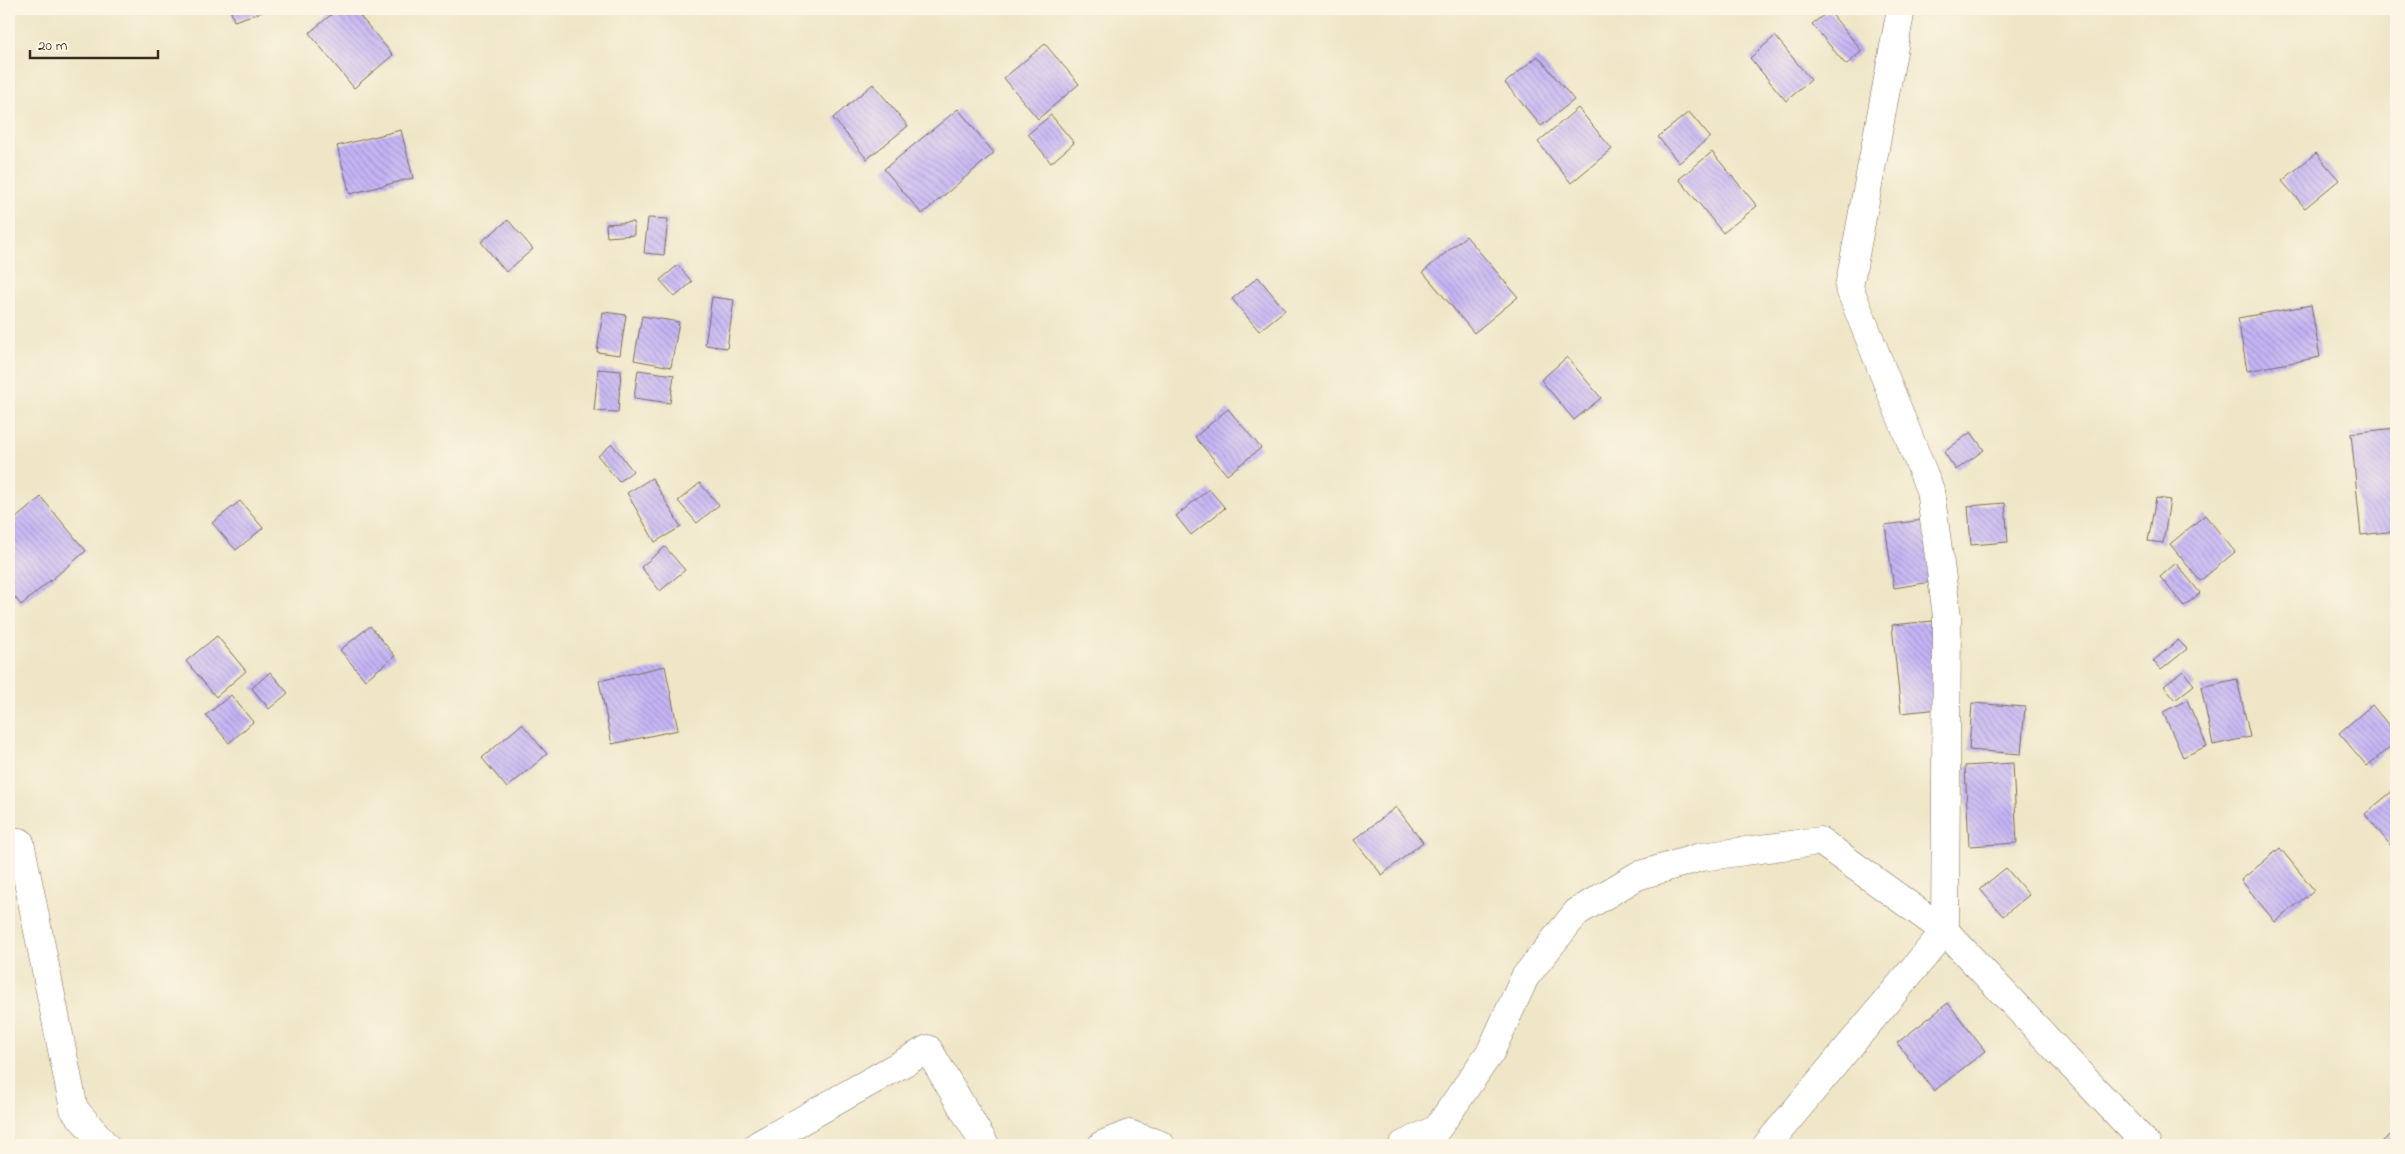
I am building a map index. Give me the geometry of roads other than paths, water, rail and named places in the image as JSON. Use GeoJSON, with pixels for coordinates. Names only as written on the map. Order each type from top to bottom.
{"type":"FeatureCollection","features":[{"type":"Feature","properties":{"kind":"street"},"geometry":{"type":"LineString","coordinates":[[1767,1145],[1945,931],[1947,616],[1930,490],[1849,287],[1901,9]]}},
{"type":"Feature","properties":{"kind":"street"},"geometry":{"type":"LineString","coordinates":[[1402,1145],[1437,1129],[1491,1051],[1525,977],[1577,912],[1637,876],[1701,857],[1820,841],[1945,931],[2147,1145]]}},
{"type":"Feature","properties":{"kind":"street"},"geometry":{"type":"LineString","coordinates":[[9,842],[20,842],[74,1108],[105,1145]]}},
{"type":"Feature","properties":{"kind":"street"},"geometry":{"type":"LineString","coordinates":[[758,1145],[928,1049],[985,1145]]}},
{"type":"Feature","properties":{"kind":"street"},"geometry":{"type":"LineString","coordinates":[[1102,1145],[1129,1134],[1161,1145]]}}]}
